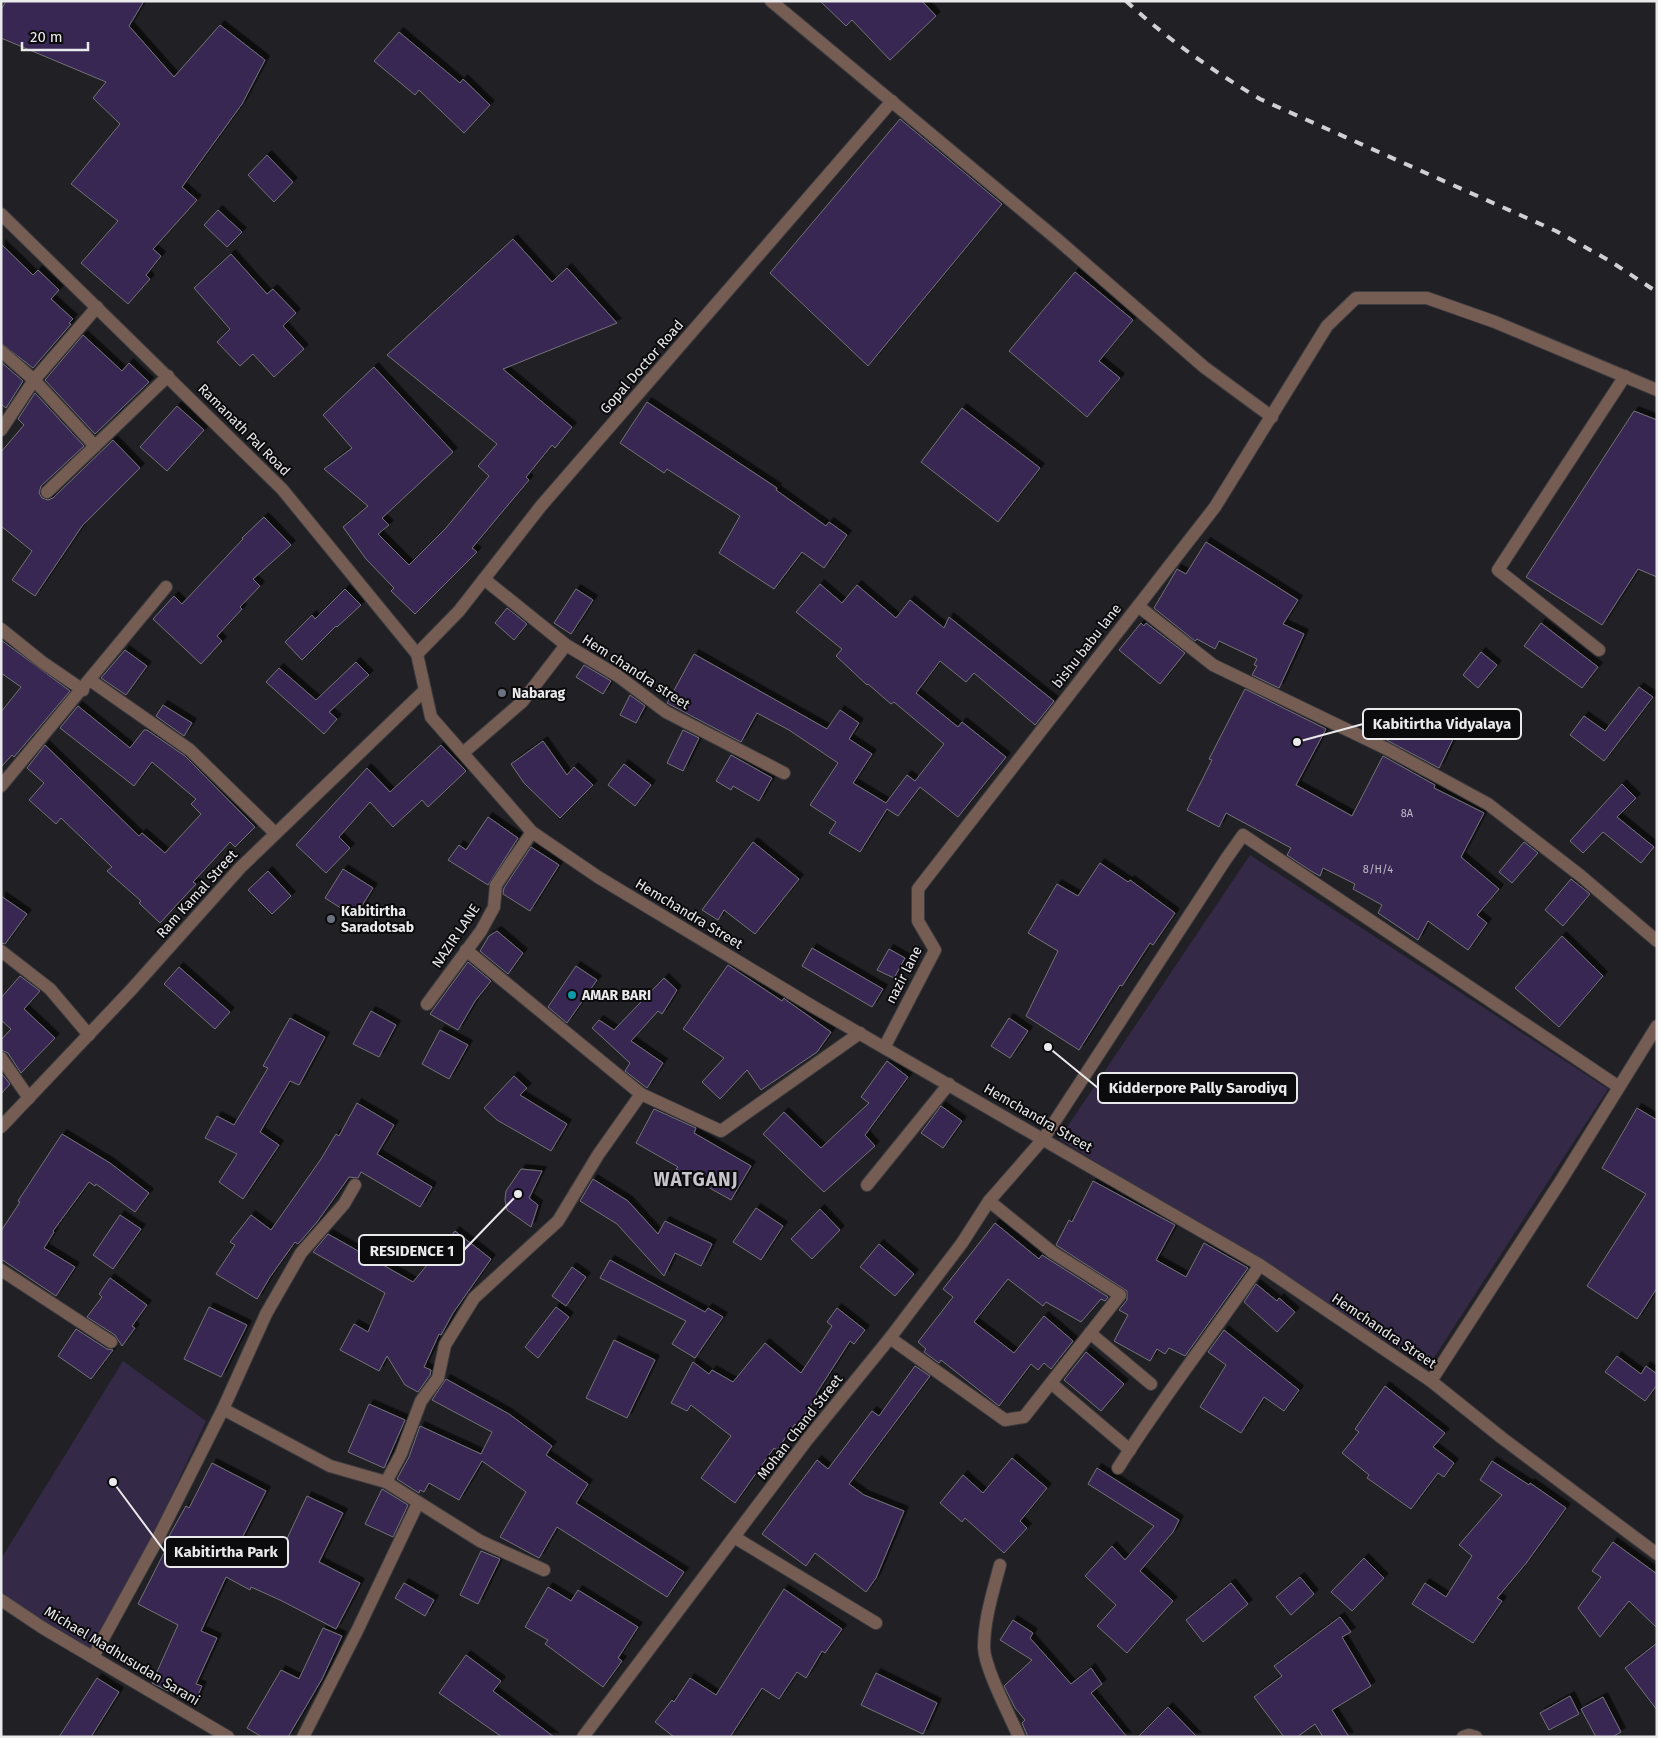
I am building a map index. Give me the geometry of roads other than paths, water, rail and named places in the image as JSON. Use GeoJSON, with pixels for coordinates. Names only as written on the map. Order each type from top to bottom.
{"type":"FeatureCollection","features":[{"type":"Feature","properties":{"kind":"street"},"geometry":{"type":"LineString","coordinates":[[771,1],[892,100],[1204,367],[1272,417]]}},
{"type":"Feature","properties":{"kind":"street","name":"Gopal Doctor Road"},"geometry":{"type":"LineString","coordinates":[[417,654],[459,611],[541,506],[892,100]]}},
{"type":"Feature","properties":{"kind":"street","name":"Ramanath Pal Road"},"geometry":{"type":"LineString","coordinates":[[1,214],[282,488],[417,654],[426,693]]}},
{"type":"Feature","properties":{"kind":"street","name":"bishu babu lane"},"geometry":{"type":"LineString","coordinates":[[918,889],[1215,506],[1327,326],[1356,298],[1427,298],[1495,322],[1657,390]]}},
{"type":"Feature","properties":{"kind":"street"},"geometry":{"type":"LineString","coordinates":[[1,430],[34,380],[97,307]]}},
{"type":"Feature","properties":{"kind":"street"},"geometry":{"type":"LineString","coordinates":[[1,351],[34,380],[95,446]]}},
{"type":"Feature","properties":{"kind":"street"},"geometry":{"type":"LineString","coordinates":[[47,492],[168,376]]}},
{"type":"Feature","properties":{"kind":"street"},"geometry":{"type":"LineString","coordinates":[[1599,650],[1498,570],[1625,376]]}},
{"type":"Feature","properties":{"kind":"street","name":"Hem chandra street"},"geometry":{"type":"LineString","coordinates":[[484,579],[566,645],[618,676],[666,712],[784,773]]}},
{"type":"Feature","properties":{"kind":"street"},"geometry":{"type":"LineString","coordinates":[[1,786],[87,685],[166,587]]}},
{"type":"Feature","properties":{"kind":"street"},"geometry":{"type":"LineString","coordinates":[[1138,606],[1212,665],[1243,678],[1387,749],[1488,804],[1581,876],[1657,941]]}},
{"type":"Feature","properties":{"kind":"street"},"geometry":{"type":"LineString","coordinates":[[1,628],[42,662],[87,685],[190,750],[275,833]]}},
{"type":"Feature","properties":{"kind":"street"},"geometry":{"type":"LineString","coordinates":[[463,752],[522,702],[566,645]]}},
{"type":"Feature","properties":{"kind":"street","name":"Hemchandra Street"},"geometry":{"type":"LineString","coordinates":[[426,693],[431,717],[532,832],[598,877],[860,1033],[1260,1265],[1431,1381],[1502,1438],[1657,1554]]}},
{"type":"Feature","properties":{"kind":"street","name":"Ram Kamal Street"},"geometry":{"type":"LineString","coordinates":[[1,1127],[89,1034],[240,868],[275,833],[426,693]]}},
{"type":"Feature","properties":{"kind":"street","name":"NAZIR LANE"},"geometry":{"type":"LineString","coordinates":[[427,1004],[481,931],[494,907],[496,885],[532,832]]}},
{"type":"Feature","properties":{"kind":"street","name":"Mohan Chand Street"},"geometry":{"type":"LineString","coordinates":[[583,1737],[807,1440],[890,1338],[962,1243],[989,1201],[1044,1138],[1226,859],[1243,836],[1619,1087]]}},
{"type":"Feature","properties":{"kind":"street","name":"nazir lane"},"geometry":{"type":"LineString","coordinates":[[885,1046],[935,950],[918,921],[918,889]]}},
{"type":"Feature","properties":{"kind":"street"},"geometry":{"type":"LineString","coordinates":[[466,950],[641,1094],[721,1132],[860,1033]]}},
{"type":"Feature","properties":{"kind":"street"},"geometry":{"type":"LineString","coordinates":[[1,951],[50,989],[89,1034]]}},
{"type":"Feature","properties":{"kind":"street"},"geometry":{"type":"LineString","coordinates":[[1431,1381],[1657,1026]]}},
{"type":"Feature","properties":{"kind":"street"},"geometry":{"type":"LineString","coordinates":[[1,1058],[29,1098]]}},
{"type":"Feature","properties":{"kind":"street"},"geometry":{"type":"LineString","coordinates":[[867,1185],[949,1084]]}},
{"type":"Feature","properties":{"kind":"street"},"geometry":{"type":"LineString","coordinates":[[386,1482],[401,1454],[421,1401],[438,1378],[445,1345],[474,1298],[558,1221],[598,1154],[641,1094]]}},
{"type":"Feature","properties":{"kind":"street"},"geometry":{"type":"LineString","coordinates":[[92,1657],[156,1542],[222,1409],[266,1314],[301,1253],[344,1204],[355,1185]]}},
{"type":"Feature","properties":{"kind":"street"},"geometry":{"type":"LineString","coordinates":[[890,1338],[1005,1420],[1024,1417],[1120,1295],[1052,1252],[989,1201]]}},
{"type":"Feature","properties":{"kind":"street"},"geometry":{"type":"LineString","coordinates":[[1118,1468],[1194,1355],[1219,1325],[1260,1265]]}},
{"type":"Feature","properties":{"kind":"street"},"geometry":{"type":"LineString","coordinates":[[1,1270],[111,1342]]}},
{"type":"Feature","properties":{"kind":"street"},"geometry":{"type":"LineString","coordinates":[[1090,1333],[1151,1384]]}},
{"type":"Feature","properties":{"kind":"street"},"geometry":{"type":"LineString","coordinates":[[1051,1382],[1130,1450]]}},
{"type":"Feature","properties":{"kind":"street"},"geometry":{"type":"LineString","coordinates":[[222,1409],[330,1466],[386,1482],[480,1540],[544,1570]]}},
{"type":"Feature","properties":{"kind":"street"},"geometry":{"type":"LineString","coordinates":[[303,1737],[357,1631],[418,1503]]}},
{"type":"Feature","properties":{"kind":"street"},"geometry":{"type":"LineString","coordinates":[[734,1537],[876,1623]]}},
{"type":"Feature","properties":{"kind":"street"},"geometry":{"type":"LineString","coordinates":[[1000,1565],[987,1612],[984,1649],[998,1692],[1019,1737]]}},
{"type":"Feature","properties":{"kind":"street","name":"Michael Madhusudan Sarani"},"geometry":{"type":"LineString","coordinates":[[1,1600],[92,1657],[228,1737]]}},
{"type":"Feature","properties":{"kind":"street"},"geometry":{"type":"LineString","coordinates":[[1463,1737],[1469,1735],[1476,1737]]}},
{"type":"Feature","properties":{"kind":"railway"},"geometry":{"type":"LineString","coordinates":[[1126,1],[1191,54],[1260,99],[1556,231],[1610,261],[1657,292]]}},
{"type":"Feature","properties":{"kind":"place","name":"Nabarag"},"geometry":{"type":"Point","coordinates":[502,693]}},
{"type":"Feature","properties":{"kind":"place","name":"Kabitirtha Vidyalaya"},"geometry":{"type":"Point","coordinates":[1297,742]}},
{"type":"Feature","properties":{"kind":"place","name":"Kabitirtha Saradotsab"},"geometry":{"type":"Point","coordinates":[331,919]}},
{"type":"Feature","properties":{"kind":"place","name":"AMAR BARI"},"geometry":{"type":"Point","coordinates":[572,995]}},
{"type":"Feature","properties":{"kind":"place","name":"Kidderpore Pally Sarodiyq"},"geometry":{"type":"Point","coordinates":[1048,1047]}},
{"type":"Feature","properties":{"kind":"place","name":"RESIDENCE 1"},"geometry":{"type":"Point","coordinates":[518,1194]}},
{"type":"Feature","properties":{"kind":"place","name":"Kabitirtha Park"},"geometry":{"type":"Point","coordinates":[113,1482]}},
{"type":"Feature","properties":{"kind":"district","name":"WATGANJ"},"geometry":{"type":"Point","coordinates":[696,1179]}}]}
